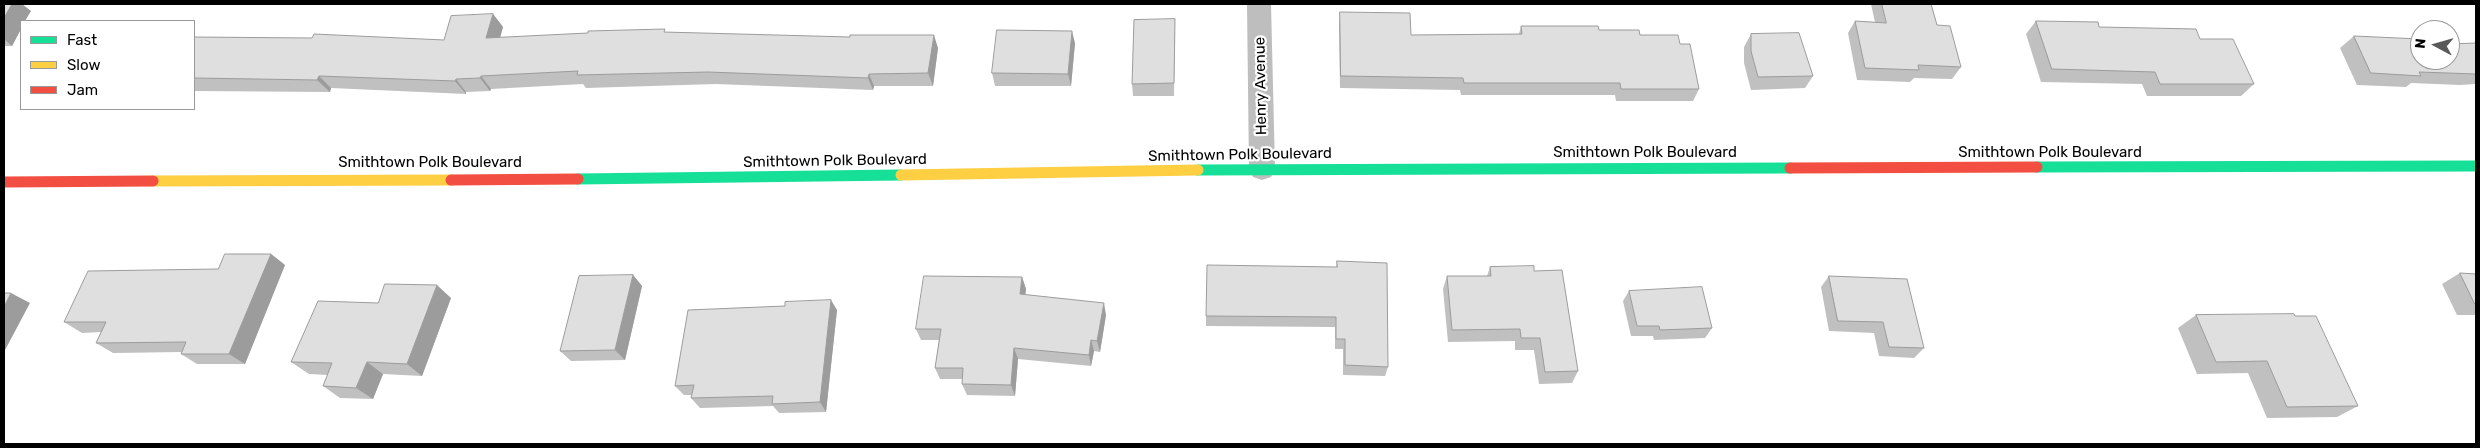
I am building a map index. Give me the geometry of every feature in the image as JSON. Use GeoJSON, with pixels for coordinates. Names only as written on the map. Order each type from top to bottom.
{"type":"FeatureCollection","features":[{"type":"Feature","properties":{"kind":"street","name":"Henry Avenue"},"geometry":{"type":"LineString","coordinates":[[1259,4],[1262,169]]}},
{"type":"Feature","properties":{"kind":"street","name":"Smithtown Polk Boulevard"},"geometry":{"type":"LineString","coordinates":[[4,182],[719,178],[1262,169],[2476,166]]}},
{"type":"Feature","properties":{"kind":"building"},"geometry":{"type":"Polygon","coordinates":[[[4,4],[12,4],[4,18],[4,4]]]}},
{"type":"Feature","properties":{"kind":"building"},"geometry":{"type":"Polygon","coordinates":[[[1882,4],[1931,4],[1937,25],[1950,26],[1961,67],[1918,65],[1919,70],[1865,68],[1855,21],[1886,23],[1882,4]]]}},
{"type":"Feature","properties":{"kind":"building"},"geometry":{"type":"Polygon","coordinates":[[[1340,12],[1410,13],[1411,35],[1522,34],[1521,26],[1598,26],[1599,30],[1639,30],[1640,35],[1678,35],[1680,44],[1690,44],[1699,89],[1621,89],[1620,83],[1464,83],[1463,78],[1341,76],[1340,12]]]}},
{"type":"Feature","properties":{"kind":"building"},"geometry":{"type":"Polygon","coordinates":[[[493,14],[486,38],[588,33],[588,31],[665,29],[664,32],[850,37],[850,35],[934,35],[928,73],[869,74],[868,78],[708,72],[577,75],[578,71],[481,76],[480,78],[456,79],[455,81],[319,76],[317,80],[195,78],[195,37],[312,38],[314,34],[444,40],[451,16],[493,14]]]}},
{"type":"Feature","properties":{"kind":"building"},"geometry":{"type":"Polygon","coordinates":[[[1175,19],[1174,83],[1132,84],[1134,20],[1175,19]]]}},
{"type":"Feature","properties":{"kind":"building"},"geometry":{"type":"Polygon","coordinates":[[[2036,21],[2098,22],[2099,27],[2196,29],[2200,39],[2233,39],[2254,84],[2160,84],[2155,72],[2052,69],[2036,21]]]}},
{"type":"Feature","properties":{"kind":"building"},"geometry":{"type":"Polygon","coordinates":[[[997,30],[1072,31],[1068,74],[992,73],[997,30]]]}},
{"type":"Feature","properties":{"kind":"building"},"geometry":{"type":"Polygon","coordinates":[[[1799,33],[1813,76],[1758,77],[1751,51],[1751,34],[1799,33]]]}},
{"type":"Feature","properties":{"kind":"building"},"geometry":{"type":"Polygon","coordinates":[[[2354,36],[2410,39],[2410,70],[2460,70],[2460,44],[2476,43],[2476,74],[2419,72],[2421,76],[2371,73],[2354,36]]]}},
{"type":"Feature","properties":{"kind":"building"},"geometry":{"type":"Polygon","coordinates":[[[225,254],[271,254],[229,354],[181,354],[186,342],[96,343],[106,322],[64,322],[88,271],[218,269],[225,254]]]}},
{"type":"Feature","properties":{"kind":"building"},"geometry":{"type":"Polygon","coordinates":[[[1337,261],[1387,263],[1388,367],[1345,365],[1345,339],[1336,339],[1336,317],[1206,316],[1207,265],[1337,267],[1337,261]]]}},
{"type":"Feature","properties":{"kind":"building"},"geometry":{"type":"Polygon","coordinates":[[[1534,266],[1534,271],[1562,270],[1578,371],[1545,372],[1540,338],[1521,338],[1520,329],[1452,330],[1447,276],[1491,276],[1490,267],[1534,266]]]}},
{"type":"Feature","properties":{"kind":"building"},"geometry":{"type":"Polygon","coordinates":[[[2460,273],[2476,274],[2476,304],[2475,304],[2460,273]]]}},
{"type":"Feature","properties":{"kind":"building"},"geometry":{"type":"Polygon","coordinates":[[[633,275],[615,350],[560,351],[579,276],[633,275]]]}},
{"type":"Feature","properties":{"kind":"building"},"geometry":{"type":"Polygon","coordinates":[[[924,276],[1022,277],[1020,294],[1104,303],[1097,341],[1091,340],[1089,355],[1014,348],[1011,385],[962,384],[963,368],[935,368],[941,329],[916,329],[924,276]]]}},
{"type":"Feature","properties":{"kind":"building"},"geometry":{"type":"Polygon","coordinates":[[[1829,276],[1907,279],[1924,348],[1889,347],[1883,322],[1838,321],[1829,276]]]}},
{"type":"Feature","properties":{"kind":"building"},"geometry":{"type":"Polygon","coordinates":[[[385,284],[437,285],[407,364],[367,362],[356,388],[323,386],[332,363],[291,362],[318,301],[378,303],[385,284]]]}},
{"type":"Feature","properties":{"kind":"building"},"geometry":{"type":"Polygon","coordinates":[[[1702,287],[1712,328],[1660,330],[1659,326],[1637,326],[1629,291],[1702,287]]]}},
{"type":"Feature","properties":{"kind":"building"},"geometry":{"type":"Polygon","coordinates":[[[4,293],[11,293],[4,307],[4,293]]]}},
{"type":"Feature","properties":{"kind":"building"},"geometry":{"type":"Polygon","coordinates":[[[831,300],[820,402],[772,404],[773,396],[691,398],[694,385],[675,386],[688,310],[785,306],[785,302],[831,300]]]}},
{"type":"Feature","properties":{"kind":"building"},"geometry":{"type":"Polygon","coordinates":[[[2294,314],[2295,316],[2316,316],[2358,406],[2287,407],[2267,361],[2216,362],[2196,315],[2294,314]]]}},
{"type":"Feature","properties":{"kind":"traffic: fast"},"geometry":{"type":"LineString","coordinates":[[2037,167],[2476,166]]}},
{"type":"Feature","properties":{"kind":"traffic: fast"},"geometry":{"type":"LineString","coordinates":[[1198,170],[1790,168]]}},
{"type":"Feature","properties":{"kind":"traffic: fast"},"geometry":{"type":"LineString","coordinates":[[578,179],[901,175]]}},
{"type":"Feature","properties":{"kind":"traffic: slow"},"geometry":{"type":"LineString","coordinates":[[901,175],[1198,170]]}},
{"type":"Feature","properties":{"kind":"traffic: slow"},"geometry":{"type":"LineString","coordinates":[[153,181],[451,180]]}},
{"type":"Feature","properties":{"kind":"traffic: jam"},"geometry":{"type":"LineString","coordinates":[[1790,168],[2037,167]]}},
{"type":"Feature","properties":{"kind":"traffic: jam"},"geometry":{"type":"LineString","coordinates":[[451,180],[578,179]]}},
{"type":"Feature","properties":{"kind":"traffic: jam"},"geometry":{"type":"LineString","coordinates":[[4,182],[153,181]]}}]}
